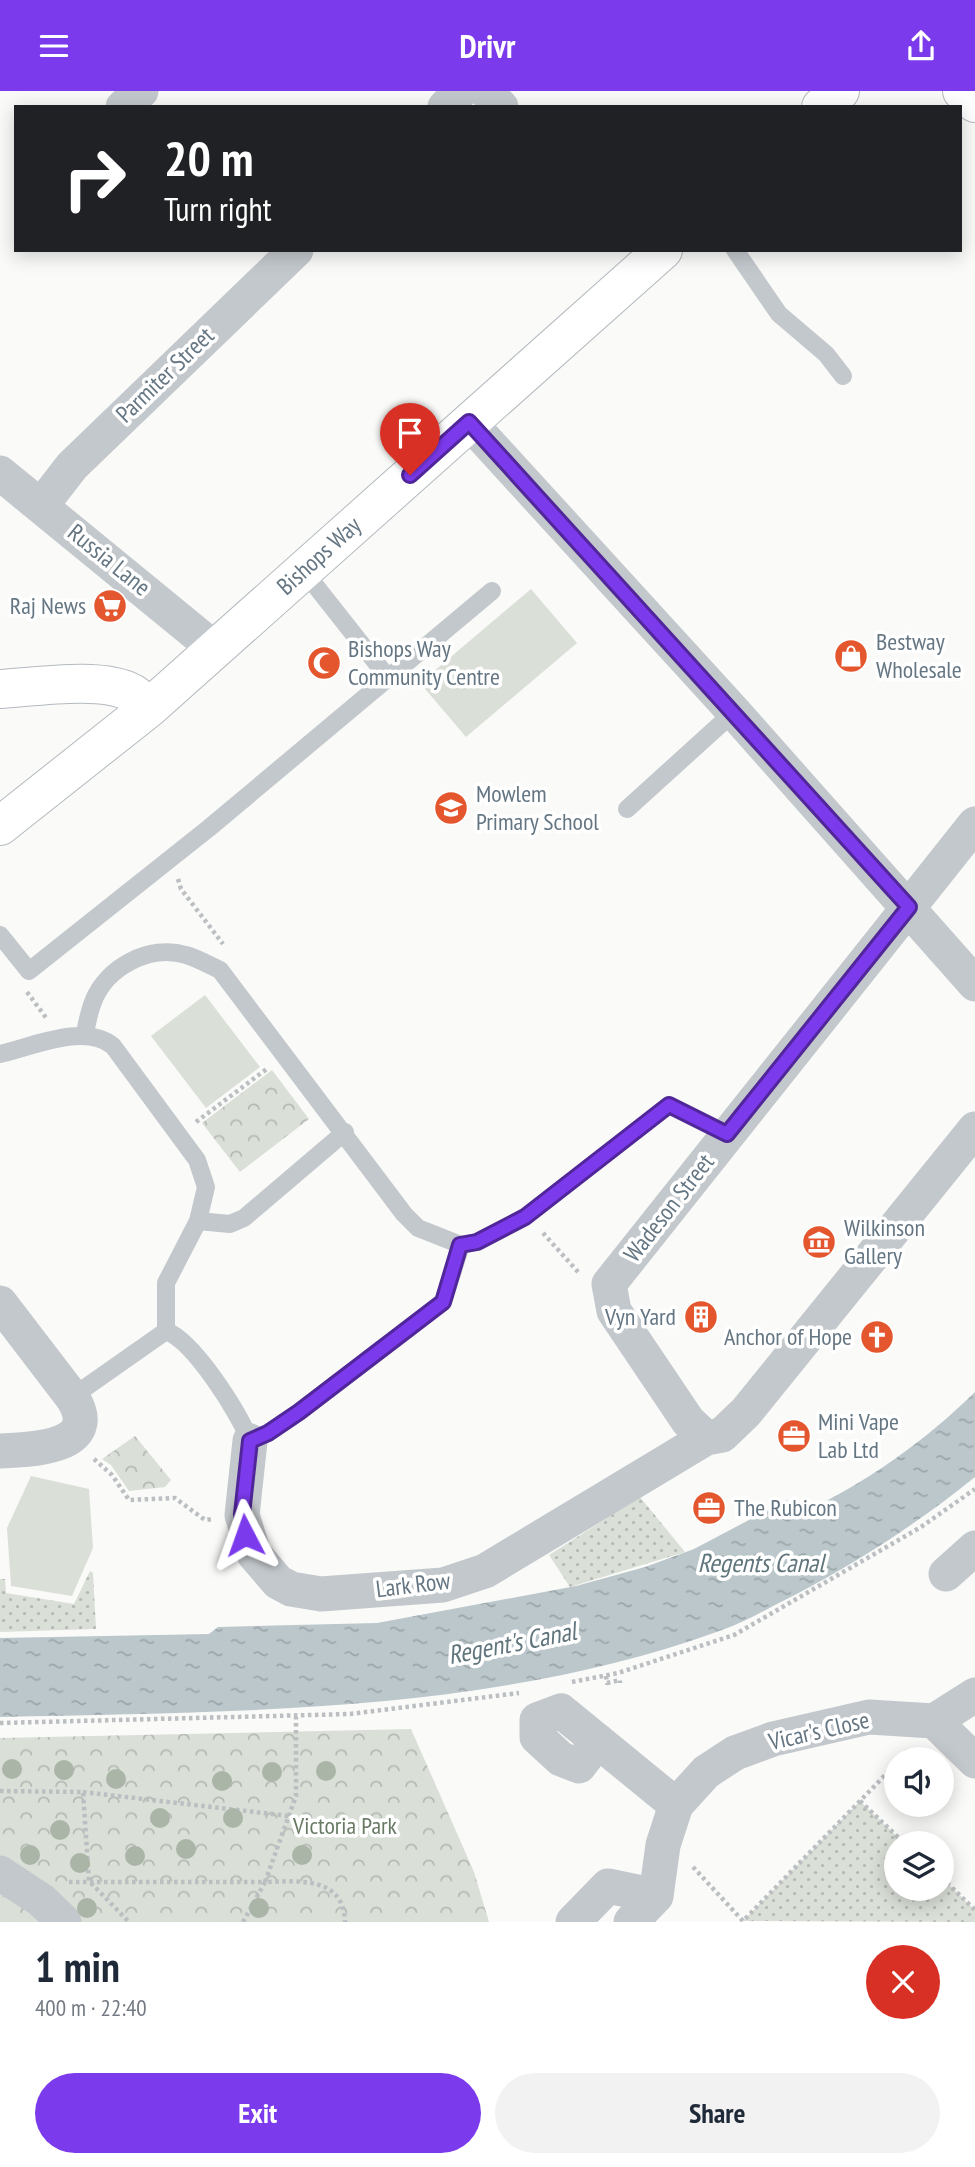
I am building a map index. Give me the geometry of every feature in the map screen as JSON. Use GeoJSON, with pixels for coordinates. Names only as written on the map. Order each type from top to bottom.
{"type":"FeatureCollection","features":[{"type":"Feature","properties":{"kind":"main road"},"geometry":{"type":"LineString","coordinates":[[823,105],[840,91]]}},
{"type":"Feature","properties":{"kind":"main road"},"geometry":{"type":"LineString","coordinates":[[962,91],[975,103]]}},
{"type":"Feature","properties":{"kind":"main road","name":"Bishops Way"},"geometry":{"type":"LineString","coordinates":[[0,826],[149,708],[661,252]]}},
{"type":"Feature","properties":{"kind":"main road"},"geometry":{"type":"LineString","coordinates":[[0,689],[87,685],[118,687],[133,693],[149,708]]}},
{"type":"Feature","properties":{"kind":"street"},"geometry":{"type":"LineString","coordinates":[[126,105],[143,91],[157,105]]}},
{"type":"Feature","properties":{"kind":"street"},"geometry":{"type":"LineString","coordinates":[[447,105],[461,91]]}},
{"type":"Feature","properties":{"kind":"street"},"geometry":{"type":"LineString","coordinates":[[486,91],[499,105]]}},
{"type":"Feature","properties":{"kind":"street","name":"Parmiter Street"},"geometry":{"type":"LineString","coordinates":[[41,506],[72,466],[290,252]]}},
{"type":"Feature","properties":{"kind":"street"},"geometry":{"type":"LineString","coordinates":[[469,422],[734,712],[975,984]]}},
{"type":"Feature","properties":{"kind":"street","name":"Russia Lane"},"geometry":{"type":"LineString","coordinates":[[0,473],[215,649]]}},
{"type":"Feature","properties":{"kind":"street","name":"Wadeson Street"},"geometry":{"type":"LineString","coordinates":[[706,1438],[688,1421],[614,1311],[609,1284],[975,824]]}},
{"type":"Feature","properties":{"kind":"street","name":"Lark Row"},"geometry":{"type":"LineString","coordinates":[[250,1441],[242,1514],[254,1554],[271,1575],[291,1589],[321,1594],[443,1585],[494,1567],[706,1438],[722,1435],[746,1412],[975,1129]]}},
{"type":"Feature","properties":{"kind":"street"},"geometry":{"type":"LineString","coordinates":[[0,1303],[72,1398],[78,1407],[80,1422],[71,1436],[48,1449],[0,1451]]}},
{"type":"Feature","properties":{"kind":"street"},"geometry":{"type":"LineString","coordinates":[[946,1574],[975,1548]]}},
{"type":"Feature","properties":{"kind":"street"},"geometry":{"type":"LineString","coordinates":[[975,1695],[934,1721],[975,1761]]}},
{"type":"Feature","properties":{"kind":"street","name":"Vicar's Close"},"geometry":{"type":"LineString","coordinates":[[656,1896],[663,1845],[676,1805],[706,1772],[735,1753],[773,1739],[869,1717],[934,1721]]}},
{"type":"Feature","properties":{"kind":"street"},"geometry":{"type":"LineString","coordinates":[[598,1741],[676,1805]]}},
{"type":"Feature","properties":{"kind":"street"},"geometry":{"type":"LineString","coordinates":[[9,1878],[64,1922]]}},
{"type":"Feature","properties":{"kind":"street"},"geometry":{"type":"LineString","coordinates":[[573,1922],[608,1886],[656,1896]]}},
{"type":"Feature","properties":{"kind":"street"},"geometry":{"type":"LineString","coordinates":[[631,1922],[656,1896]]}},
{"type":"Feature","properties":{"kind":"lane"},"geometry":{"type":"LineString","coordinates":[[736,252],[779,314],[826,354],[844,376]]}},
{"type":"Feature","properties":{"kind":"lane"},"geometry":{"type":"LineString","coordinates":[[303,570],[389,679]]}},
{"type":"Feature","properties":{"kind":"lane"},"geometry":{"type":"LineString","coordinates":[[0,935],[29,971],[209,828],[492,591]]}},
{"type":"Feature","properties":{"kind":"lane"},"geometry":{"type":"LineString","coordinates":[[627,810],[734,712]]}},
{"type":"Feature","properties":{"kind":"lane"},"geometry":{"type":"LineString","coordinates":[[85,1033],[93,1000],[105,981],[127,962],[149,954],[167,953],[185,955],[220,970],[345,1132],[404,1214],[418,1228],[460,1245],[492,1235],[527,1215],[669,1105],[727,1134]]}},
{"type":"Feature","properties":{"kind":"lane"},"geometry":{"type":"LineString","coordinates":[[0,1054],[85,1033],[103,1038],[113,1046],[203,1171],[206,1187],[198,1221],[166,1283],[166,1331]]}},
{"type":"Feature","properties":{"kind":"lane"},"geometry":{"type":"LineString","coordinates":[[198,1221],[230,1224],[244,1218],[345,1132]]}},
{"type":"Feature","properties":{"kind":"lane"},"geometry":{"type":"LineString","coordinates":[[166,1331],[180,1338],[218,1386],[237,1413],[250,1441],[268,1433],[299,1412],[443,1302],[460,1245]]}},
{"type":"Feature","properties":{"kind":"lane"},"geometry":{"type":"LineString","coordinates":[[72,1398],[166,1331]]}},
{"type":"Feature","properties":{"kind":"path"},"geometry":{"type":"LineString","coordinates":[[181,889],[226,949],[220,970]]}},
{"type":"Feature","properties":{"kind":"path"},"geometry":{"type":"LineString","coordinates":[[29,971],[21,984],[62,1039]]}},
{"type":"Feature","properties":{"kind":"path"},"geometry":{"type":"LineString","coordinates":[[178,1135],[285,1055]]}},
{"type":"Feature","properties":{"kind":"path"},"geometry":{"type":"LineString","coordinates":[[527,1215],[580,1275],[609,1284]]}},
{"type":"Feature","properties":{"kind":"path"},"geometry":{"type":"LineString","coordinates":[[71,1436],[105,1472],[112,1475],[130,1500],[176,1498],[205,1520],[242,1514]]}},
{"type":"Feature","properties":{"kind":"path"},"geometry":{"type":"LineString","coordinates":[[567,1683],[606,1675],[734,1635],[921,1527],[975,1489]]}},
{"type":"Feature","properties":{"kind":"path"},"geometry":{"type":"LineString","coordinates":[[606,1675],[607,1683],[620,1683]]}},
{"type":"Feature","properties":{"kind":"path"},"geometry":{"type":"LineString","coordinates":[[0,1723],[296,1717],[451,1703],[529,1691]]}},
{"type":"Feature","properties":{"kind":"path"},"geometry":{"type":"LineString","coordinates":[[243,1922],[265,1882],[289,1816],[297,1785],[296,1717]]}},
{"type":"Feature","properties":{"kind":"path"},"geometry":{"type":"LineString","coordinates":[[656,1896],[690,1863],[743,1922],[884,1776]]}},
{"type":"Feature","properties":{"kind":"path"},"geometry":{"type":"LineString","coordinates":[[0,1791],[83,1791],[289,1816]]}},
{"type":"Feature","properties":{"kind":"path"},"geometry":{"type":"LineString","coordinates":[[83,1791],[89,1881],[129,1922]]}},
{"type":"Feature","properties":{"kind":"path"},"geometry":{"type":"LineString","coordinates":[[860,1801],[891,1831]]}},
{"type":"Feature","properties":{"kind":"path"},"geometry":{"type":"LineString","coordinates":[[9,1878],[89,1881],[302,1881],[325,1886],[341,1901],[345,1922]]}},
{"type":"Feature","properties":{"kind":"path"},"geometry":{"type":"LineString","coordinates":[[954,1890],[975,1910]]}},
{"type":"Feature","properties":{"kind":"green space"},"geometry":{"type":"Polygon","coordinates":[[[531,589],[577,643],[466,737],[420,683],[531,589]]]}},
{"type":"Feature","properties":{"kind":"green space"},"geometry":{"type":"Polygon","coordinates":[[[205,995],[260,1067],[206,1108],[151,1036],[205,995]]]}},
{"type":"Feature","properties":{"kind":"green space"},"geometry":{"type":"Polygon","coordinates":[[[272,1070],[309,1119],[240,1172],[202,1123],[272,1070]]]}},
{"type":"Feature","properties":{"kind":"green space"},"geometry":{"type":"Polygon","coordinates":[[[135,1436],[171,1480],[165,1487],[129,1491],[111,1465],[102,1459],[135,1436]]]}},
{"type":"Feature","properties":{"kind":"green space"},"geometry":{"type":"Polygon","coordinates":[[[31,1476],[89,1489],[93,1548],[72,1596],[11,1586],[7,1528],[31,1476]]]}},
{"type":"Feature","properties":{"kind":"green space"},"geometry":{"type":"Polygon","coordinates":[[[640,1497],[685,1552],[570,1587],[549,1555],[640,1497]]]}},
{"type":"Feature","properties":{"kind":"green space"},"geometry":{"type":"Polygon","coordinates":[[[90,1571],[93,1573],[96,1629],[0,1632],[0,1579],[5,1579],[6,1593],[74,1604],[90,1571]]]}},
{"type":"Feature","properties":{"kind":"green space","name":"Victoria Park"},"geometry":{"type":"Polygon","coordinates":[[[411,1729],[474,1872],[489,1922],[0,1922],[0,1738],[411,1729]]]}},
{"type":"Feature","properties":{"kind":"green space"},"geometry":{"type":"Polygon","coordinates":[[[860,1801],[891,1831],[884,1831],[884,1901],[954,1901],[954,1890],[975,1910],[975,1922],[743,1921],[860,1801]]]}},
{"type":"Feature","properties":{"kind":"water","name":"Regents Canal"},"geometry":{"type":"Polygon","coordinates":[[[975,1392],[975,1477],[928,1513],[853,1562],[801,1592],[722,1630],[635,1658],[546,1678],[456,1693],[274,1709],[0,1717],[0,1638],[209,1634],[218,1627],[377,1623],[576,1586],[645,1567],[694,1549],[787,1500],[802,1513],[893,1460],[935,1428],[975,1392]]]}},
{"type":"Feature","properties":{"kind":"place","name":"Raj News"},"geometry":{"type":"Point","coordinates":[110,606]}},
{"type":"Feature","properties":{"kind":"place","name":"Bestway Wholesale"},"geometry":{"type":"Point","coordinates":[851,656]}},
{"type":"Feature","properties":{"kind":"place","name":"Bishops Way Community Centre"},"geometry":{"type":"Point","coordinates":[324,663]}},
{"type":"Feature","properties":{"kind":"place","name":"Mowlem Primary School"},"geometry":{"type":"Point","coordinates":[451,808]}},
{"type":"Feature","properties":{"kind":"place","name":"Wilkinson Gallery"},"geometry":{"type":"Point","coordinates":[819,1242]}},
{"type":"Feature","properties":{"kind":"place","name":"Vyn Yard"},"geometry":{"type":"Point","coordinates":[701,1317]}},
{"type":"Feature","properties":{"kind":"place","name":"Anchor of Hope"},"geometry":{"type":"Point","coordinates":[877,1337]}},
{"type":"Feature","properties":{"kind":"place","name":"Mini Vape Lab Ltd"},"geometry":{"type":"Point","coordinates":[794,1436]}},
{"type":"Feature","properties":{"kind":"place","name":"The Rubicon"},"geometry":{"type":"Point","coordinates":[709,1508]}},
{"type":"Feature","properties":{"kind":"route"},"geometry":{"type":"LineString","coordinates":[[245,1535],[242,1514],[250,1441],[268,1433],[299,1412],[443,1302],[460,1245],[477,1242],[525,1217],[669,1105],[727,1134],[909,907],[469,422],[410,475]]}},
{"type":"Feature","properties":{"kind":"water label","name":"Regent's Canal"},"geometry":{"type":"Point","coordinates":[512,1643]}}]}
